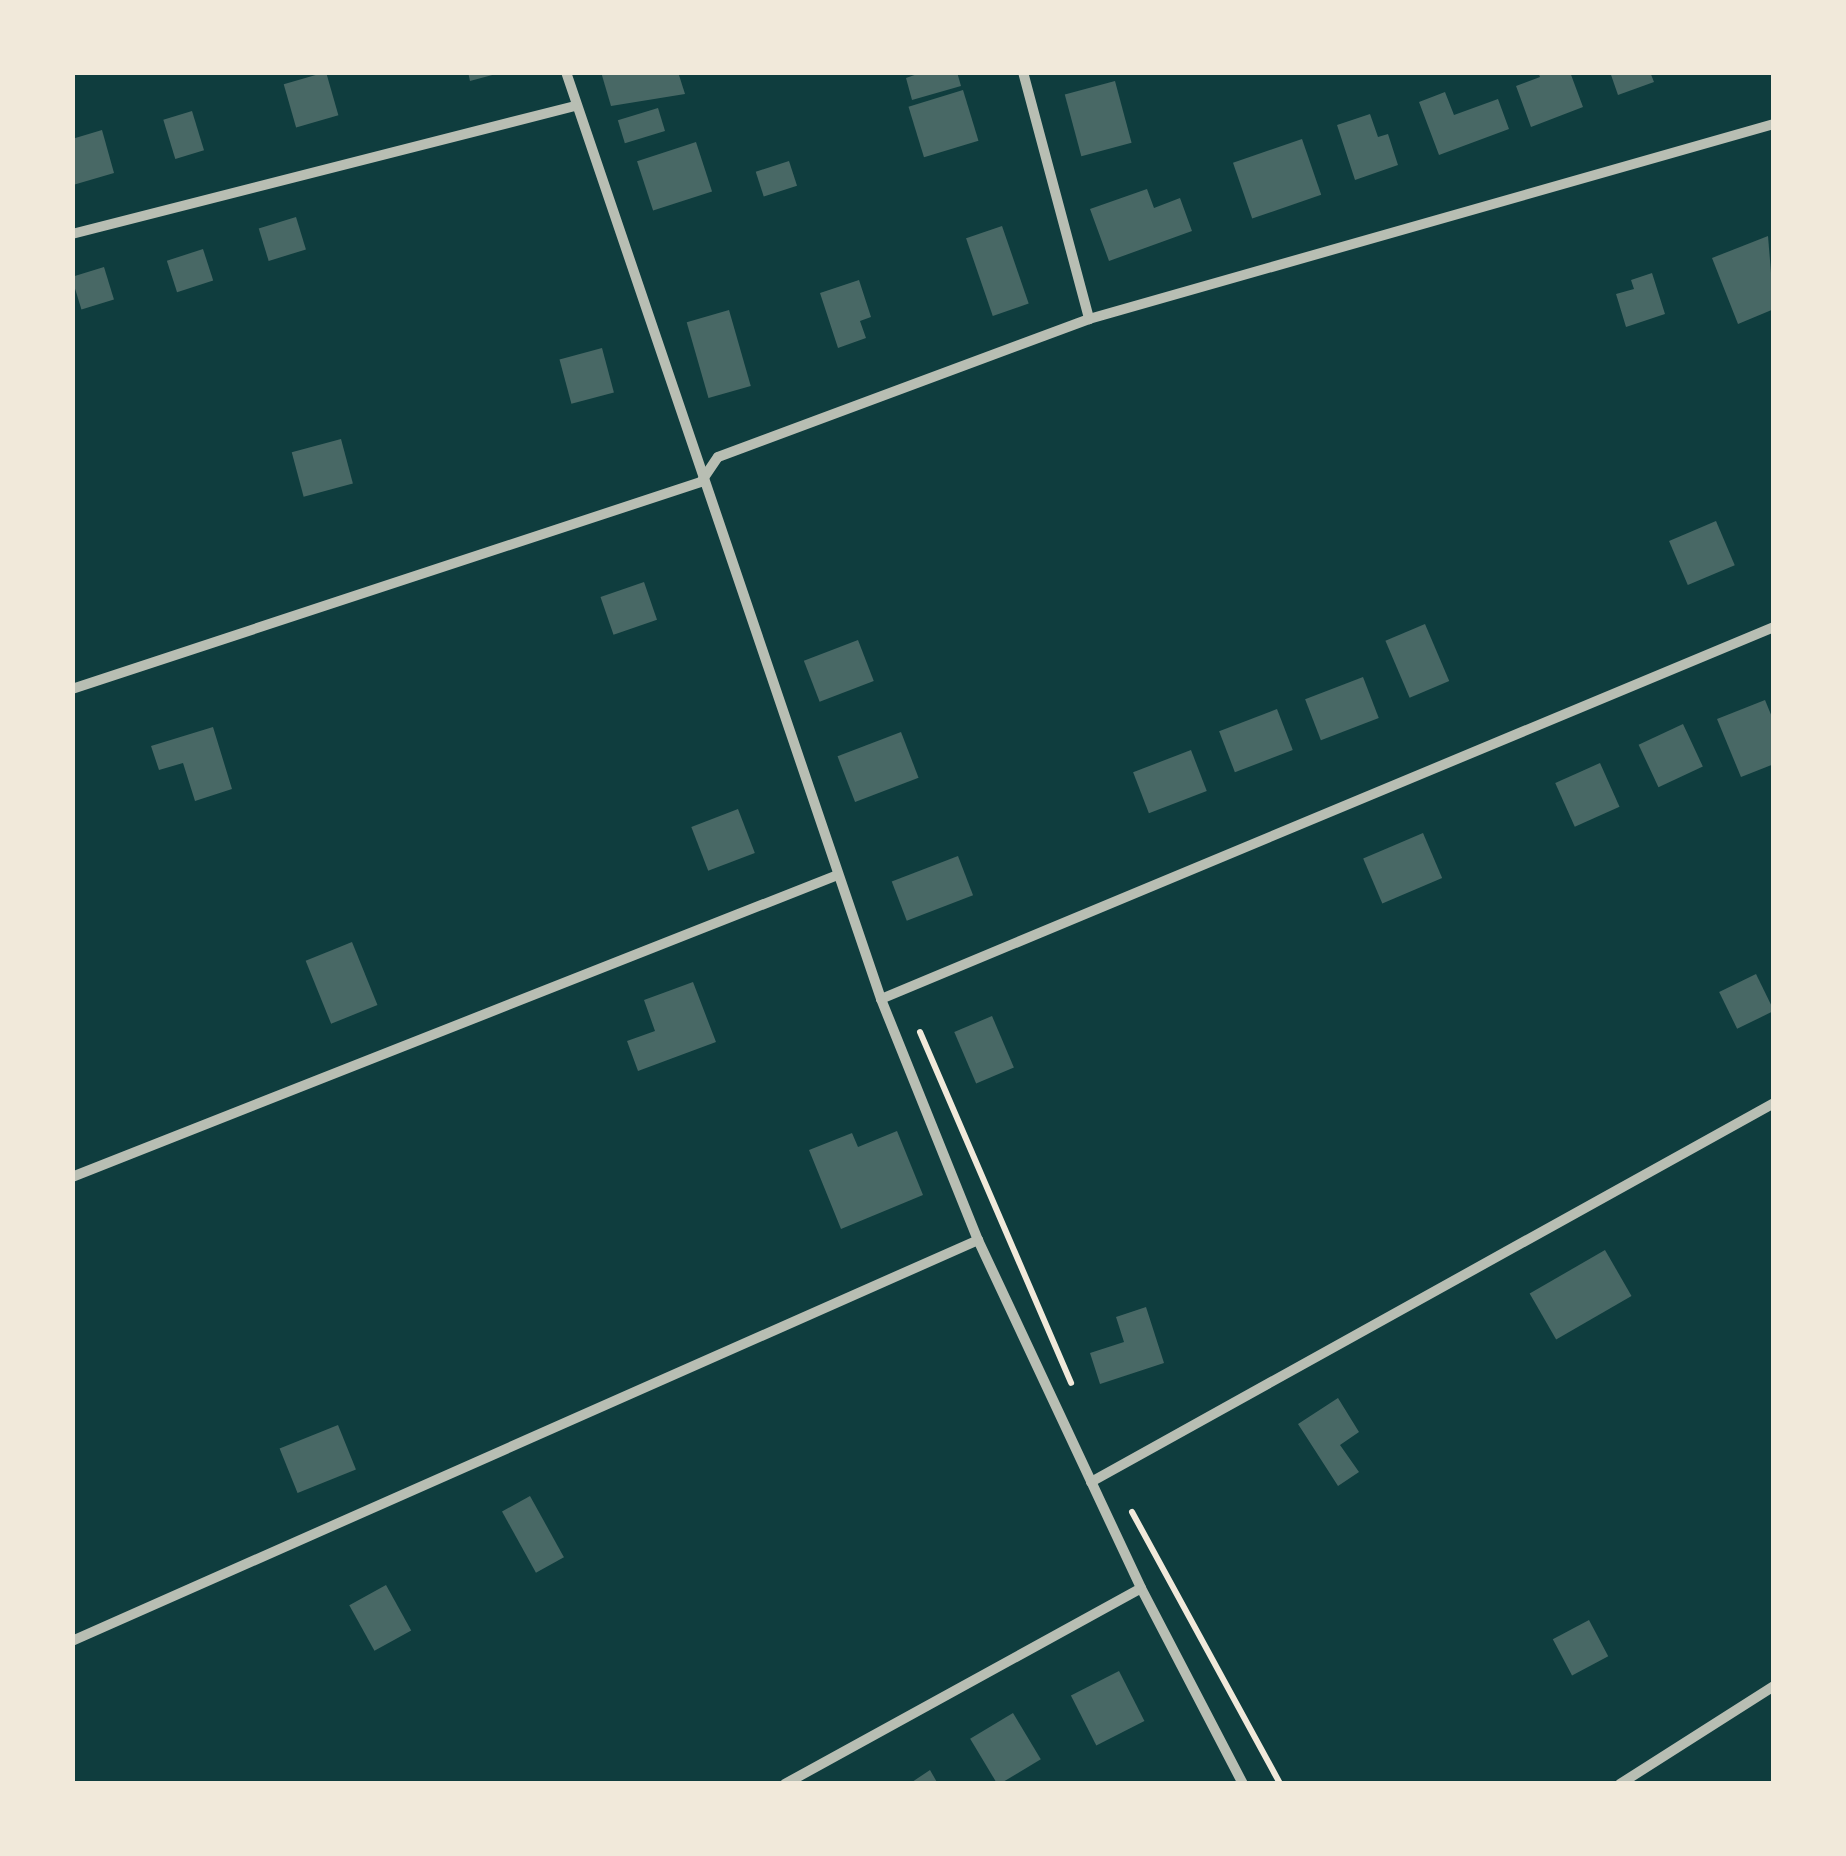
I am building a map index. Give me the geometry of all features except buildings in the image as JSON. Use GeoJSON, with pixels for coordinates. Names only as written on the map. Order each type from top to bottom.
{"type":"FeatureCollection","features":[{"type":"Feature","properties":{"kind":"street"},"geometry":{"type":"LineString","coordinates":[[566,72],[701,482],[881,1000],[978,1240],[1140,1588],[1243,1784]]}},
{"type":"Feature","properties":{"kind":"street"},"geometry":{"type":"LineString","coordinates":[[1023,72],[1089,318]]}},
{"type":"Feature","properties":{"kind":"street"},"geometry":{"type":"LineString","coordinates":[[72,234],[575,106]]}},
{"type":"Feature","properties":{"kind":"street"},"geometry":{"type":"LineString","coordinates":[[72,689],[701,482],[718,457],[1089,318],[1774,124]]}},
{"type":"Feature","properties":{"kind":"street"},"geometry":{"type":"LineString","coordinates":[[881,1000],[1774,626]]}},
{"type":"Feature","properties":{"kind":"street"},"geometry":{"type":"LineString","coordinates":[[72,1177],[835,876]]}},
{"type":"Feature","properties":{"kind":"street"},"geometry":{"type":"LineString","coordinates":[[1090,1482],[1774,1103]]}},
{"type":"Feature","properties":{"kind":"street"},"geometry":{"type":"LineString","coordinates":[[72,1641],[978,1240]]}},
{"type":"Feature","properties":{"kind":"street"},"geometry":{"type":"LineString","coordinates":[[785,1784],[1140,1588]]}},
{"type":"Feature","properties":{"kind":"street"},"geometry":{"type":"LineString","coordinates":[[1620,1784],[1774,1686]]}},
{"type":"Feature","properties":{"kind":"path"},"geometry":{"type":"LineString","coordinates":[[918,1026],[1079,1400]]}},
{"type":"Feature","properties":{"kind":"path"},"geometry":{"type":"LineString","coordinates":[[1128,1506],[1280,1784]]}}]}
